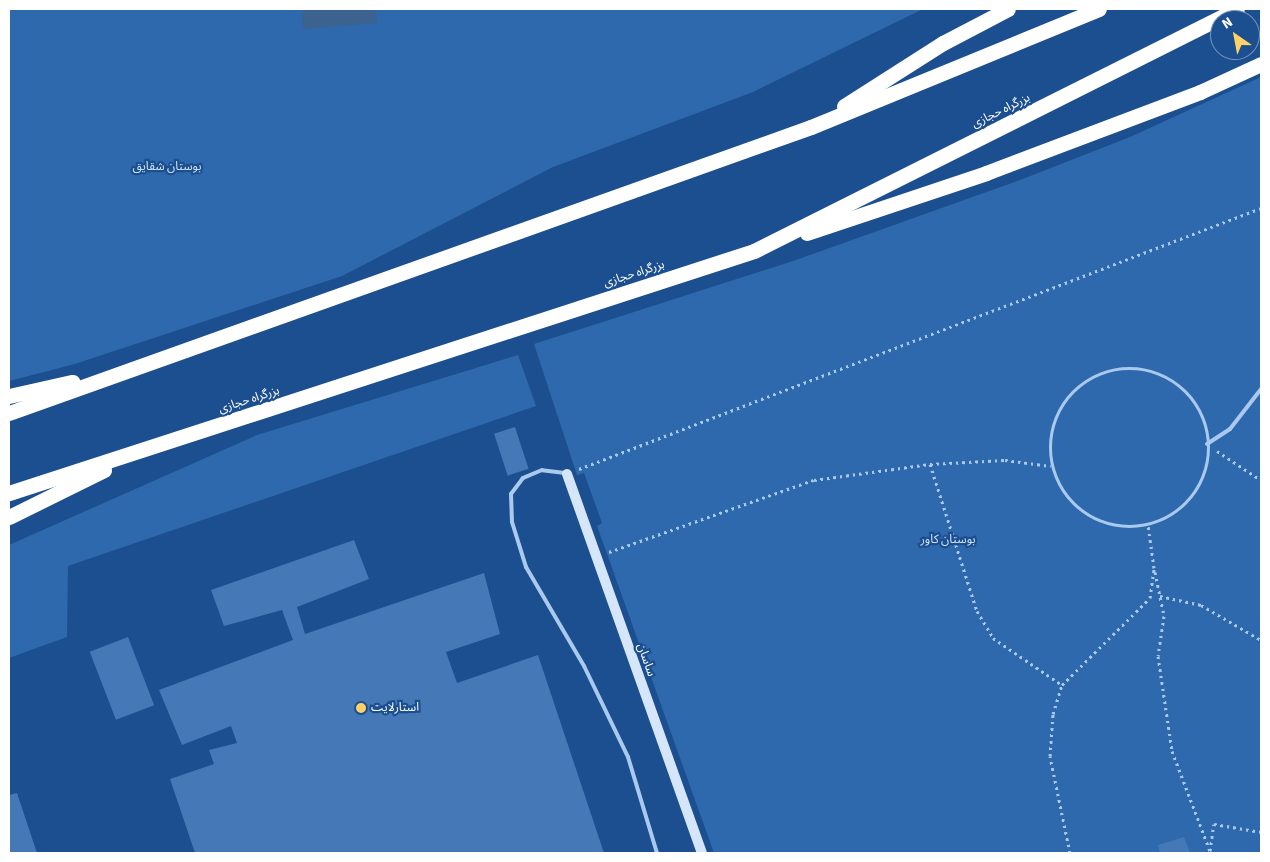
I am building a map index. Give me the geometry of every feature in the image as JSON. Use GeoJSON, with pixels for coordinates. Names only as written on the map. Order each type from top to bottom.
{"type":"FeatureCollection","features":[{"type":"Feature","properties":{"kind":"highway"},"geometry":{"type":"LineString","coordinates":[[811,127],[944,43],[1008,9]]}},
{"type":"Feature","properties":{"kind":"highway"},"geometry":{"type":"LineString","coordinates":[[9,413],[811,127],[1100,9]]}},
{"type":"Feature","properties":{"kind":"highway","name":"بزرگراه حجازی"},"geometry":{"type":"LineString","coordinates":[[9,493],[754,251],[1236,9]]}},
{"type":"Feature","properties":{"kind":"highway"},"geometry":{"type":"LineString","coordinates":[[754,251],[986,173],[1200,92],[1261,64]]}},
{"type":"Feature","properties":{"kind":"highway"},"geometry":{"type":"LineString","coordinates":[[9,396],[134,368]]}},
{"type":"Feature","properties":{"kind":"highway"},"geometry":{"type":"LineString","coordinates":[[9,517],[148,448]]}},
{"type":"Feature","properties":{"kind":"street","name":"ساسان"},"geometry":{"type":"LineString","coordinates":[[567,474],[702,853]]}},
{"type":"Feature","properties":{"kind":"lane"},"geometry":{"type":"LineString","coordinates":[[1207,444],[1230,429],[1261,389]]}},
{"type":"Feature","properties":{"kind":"lane"},"geometry":{"type":"LineString","coordinates":[[567,474],[542,470],[523,478],[511,494],[512,522],[526,567],[584,666],[628,757],[657,853]]}},
{"type":"Feature","properties":{"kind":"path"},"geometry":{"type":"LineString","coordinates":[[567,474],[1261,208]]}},
{"type":"Feature","properties":{"kind":"path"},"geometry":{"type":"LineString","coordinates":[[1124,367],[1151,370],[1176,382],[1196,402],[1207,427],[1207,444],[1204,477],[1191,498],[1172,515],[1148,525],[1123,527],[1098,521],[1077,508],[1061,489],[1051,466],[1049,438],[1057,412],[1068,397],[1097,374],[1124,367]]}},
{"type":"Feature","properties":{"kind":"path"},"geometry":{"type":"LineString","coordinates":[[1207,444],[1261,480]]}},
{"type":"Feature","properties":{"kind":"path"},"geometry":{"type":"LineString","coordinates":[[597,556],[814,480],[930,464],[1005,460],[1051,466]]}},
{"type":"Feature","properties":{"kind":"path"},"geometry":{"type":"LineString","coordinates":[[930,464],[981,617],[993,638],[1013,655],[1062,685]]}},
{"type":"Feature","properties":{"kind":"path"},"geometry":{"type":"LineString","coordinates":[[1148,525],[1154,568],[1164,616],[1158,656],[1172,751],[1210,852]]}},
{"type":"Feature","properties":{"kind":"path"},"geometry":{"type":"LineString","coordinates":[[1070,853],[1050,756],[1053,714],[1062,685],[1150,598],[1154,568]]}},
{"type":"Feature","properties":{"kind":"path"},"geometry":{"type":"LineString","coordinates":[[1160,596],[1201,606],[1261,640]]}},
{"type":"Feature","properties":{"kind":"path"},"geometry":{"type":"LineString","coordinates":[[1210,852],[1214,824],[1261,832]]}},
{"type":"Feature","properties":{"kind":"green space","name":"بوستان شقایق"},"geometry":{"type":"Polygon","coordinates":[[[9,9],[923,9],[753,92],[553,167],[342,276],[75,364],[9,381],[9,9]]]}},
{"type":"Feature","properties":{"kind":"green space","name":"بوستان کاور"},"geometry":{"type":"Polygon","coordinates":[[[1261,77],[1261,853],[714,853],[597,526],[602,523],[584,473],[577,475],[534,344],[796,260],[1020,180],[1130,137],[1261,77]]]}},
{"type":"Feature","properties":{"kind":"green space"},"geometry":{"type":"Polygon","coordinates":[[[518,355],[536,406],[68,566],[67,637],[9,658],[9,545],[257,435],[518,355]]]}},
{"type":"Feature","properties":{"kind":"shaded area"},"geometry":{"type":"Polygon","coordinates":[[[302,9],[376,9],[377,23],[303,29],[302,9]]]}},
{"type":"Feature","properties":{"kind":"building"},"geometry":{"type":"Polygon","coordinates":[[[515,427],[529,469],[508,476],[494,434],[515,427]]]}},
{"type":"Feature","properties":{"kind":"building","name":"استارلایت"},"geometry":{"type":"Polygon","coordinates":[[[354,540],[369,579],[297,607],[305,634],[484,573],[500,634],[446,652],[457,683],[538,655],[604,853],[195,853],[170,779],[214,764],[209,750],[237,743],[231,726],[182,745],[159,690],[293,640],[282,610],[224,626],[211,590],[354,540]]]}},
{"type":"Feature","properties":{"kind":"building"},"geometry":{"type":"Polygon","coordinates":[[[128,637],[154,705],[116,720],[90,652],[128,637]]]}},
{"type":"Feature","properties":{"kind":"building"},"geometry":{"type":"Polygon","coordinates":[[[17,793],[37,853],[9,853],[9,795],[17,793]]]}},
{"type":"Feature","properties":{"kind":"building"},"geometry":{"type":"Polygon","coordinates":[[[1184,837],[1190,853],[1160,853],[1158,845],[1184,837]]]}},
{"type":"Feature","properties":{"kind":"place","name":"استارلایت"},"geometry":{"type":"Point","coordinates":[361,708]}}]}
